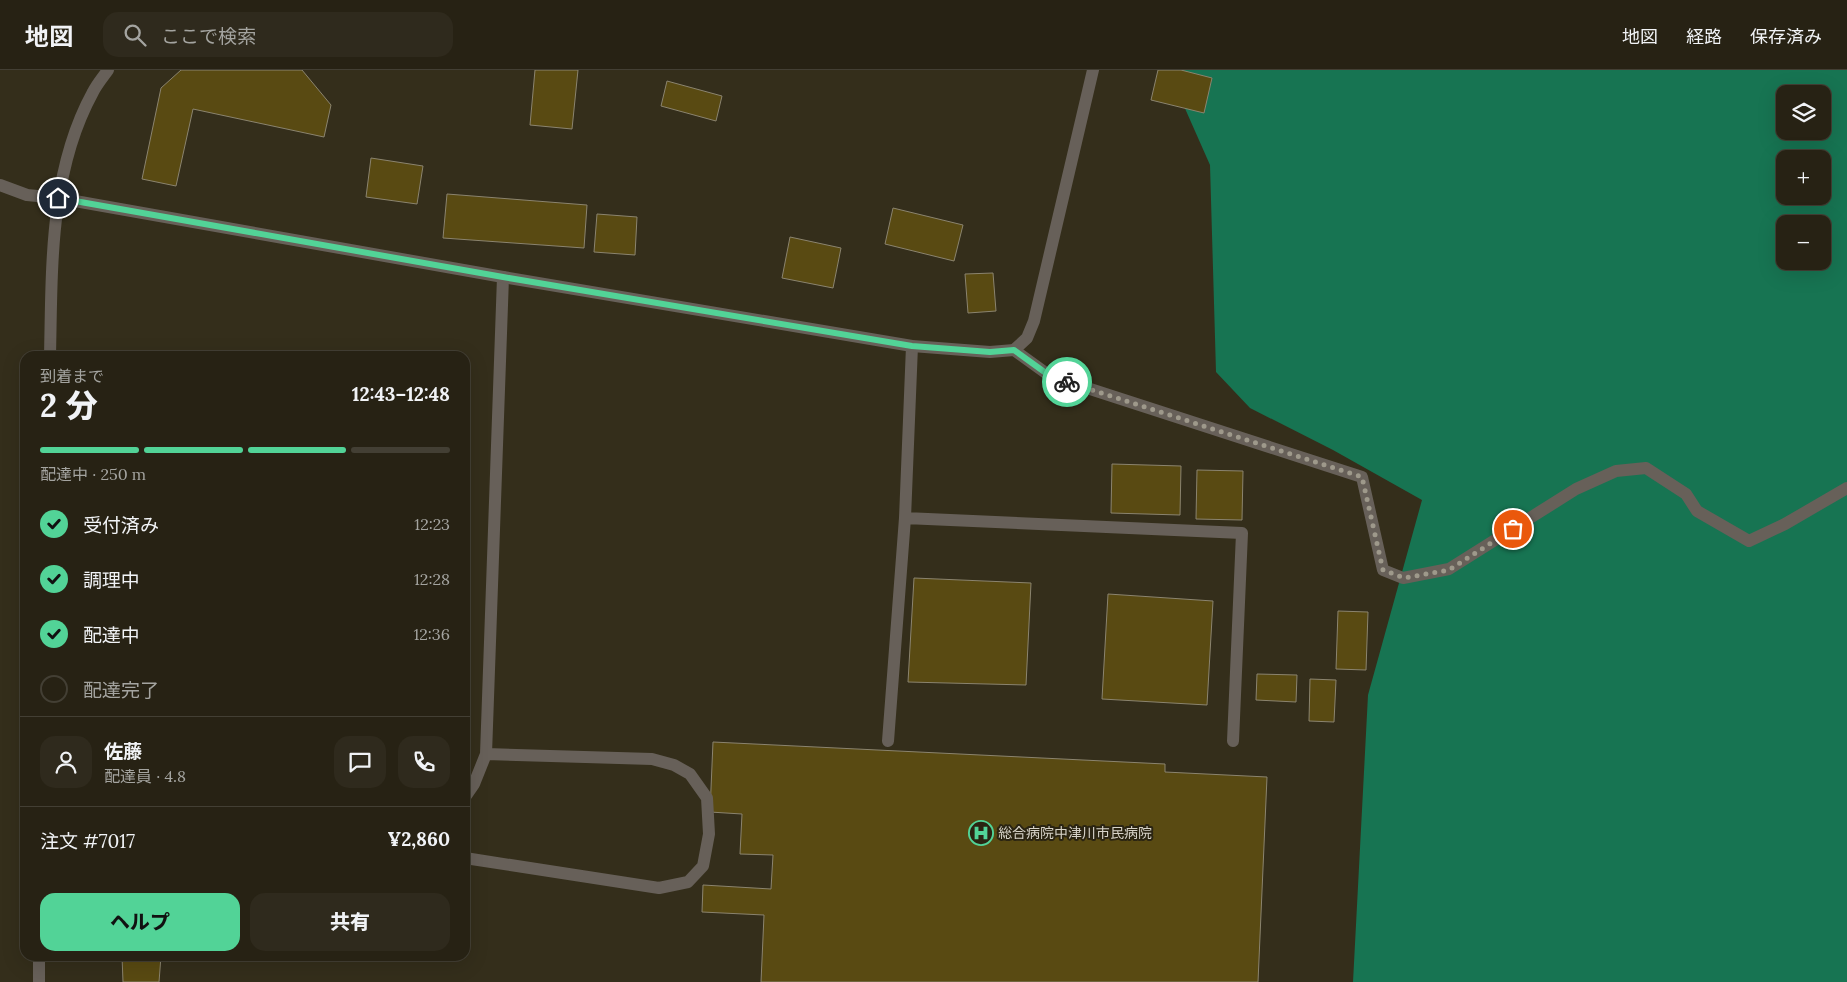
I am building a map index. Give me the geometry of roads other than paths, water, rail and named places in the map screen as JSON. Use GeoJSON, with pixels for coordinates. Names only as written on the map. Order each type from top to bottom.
{"type":"FeatureCollection","features":[{"type":"Feature","properties":{"kind":"street"},"geometry":{"type":"LineString","coordinates":[[50,351],[52,254],[58,198],[71,143],[93,92],[108,70]]}},
{"type":"Feature","properties":{"kind":"street"},"geometry":{"type":"LineString","coordinates":[[0,185],[27,195],[58,198],[503,277],[912,346],[990,352],[1014,350],[1027,338],[1034,321],[1094,70]]}},
{"type":"Feature","properties":{"kind":"street"},"geometry":{"type":"LineString","coordinates":[[470,790],[486,754],[503,277]]}},
{"type":"Feature","properties":{"kind":"street"},"geometry":{"type":"LineString","coordinates":[[888,740],[905,518],[912,346]]}},
{"type":"Feature","properties":{"kind":"street"},"geometry":{"type":"LineString","coordinates":[[1014,350],[1050,376],[1362,477],[1383,570],[1404,578],[1449,570],[1576,489],[1616,471],[1646,468],[1686,494],[1697,511],[1749,542],[1785,524],[1847,488]]}},
{"type":"Feature","properties":{"kind":"street"},"geometry":{"type":"LineString","coordinates":[[905,518],[1242,533],[1233,741]]}},
{"type":"Feature","properties":{"kind":"street"},"geometry":{"type":"LineString","coordinates":[[470,859],[659,888],[688,882],[703,866],[709,834],[707,798],[690,774],[674,765],[643,758],[486,754]]}},
{"type":"Feature","properties":{"kind":"street"},"geometry":{"type":"LineString","coordinates":[[39,961],[39,982]]}},
{"type":"Feature","properties":{"kind":"place","name":"総合病院中津川市民病院"},"geometry":{"type":"Point","coordinates":[981,833]}}]}
